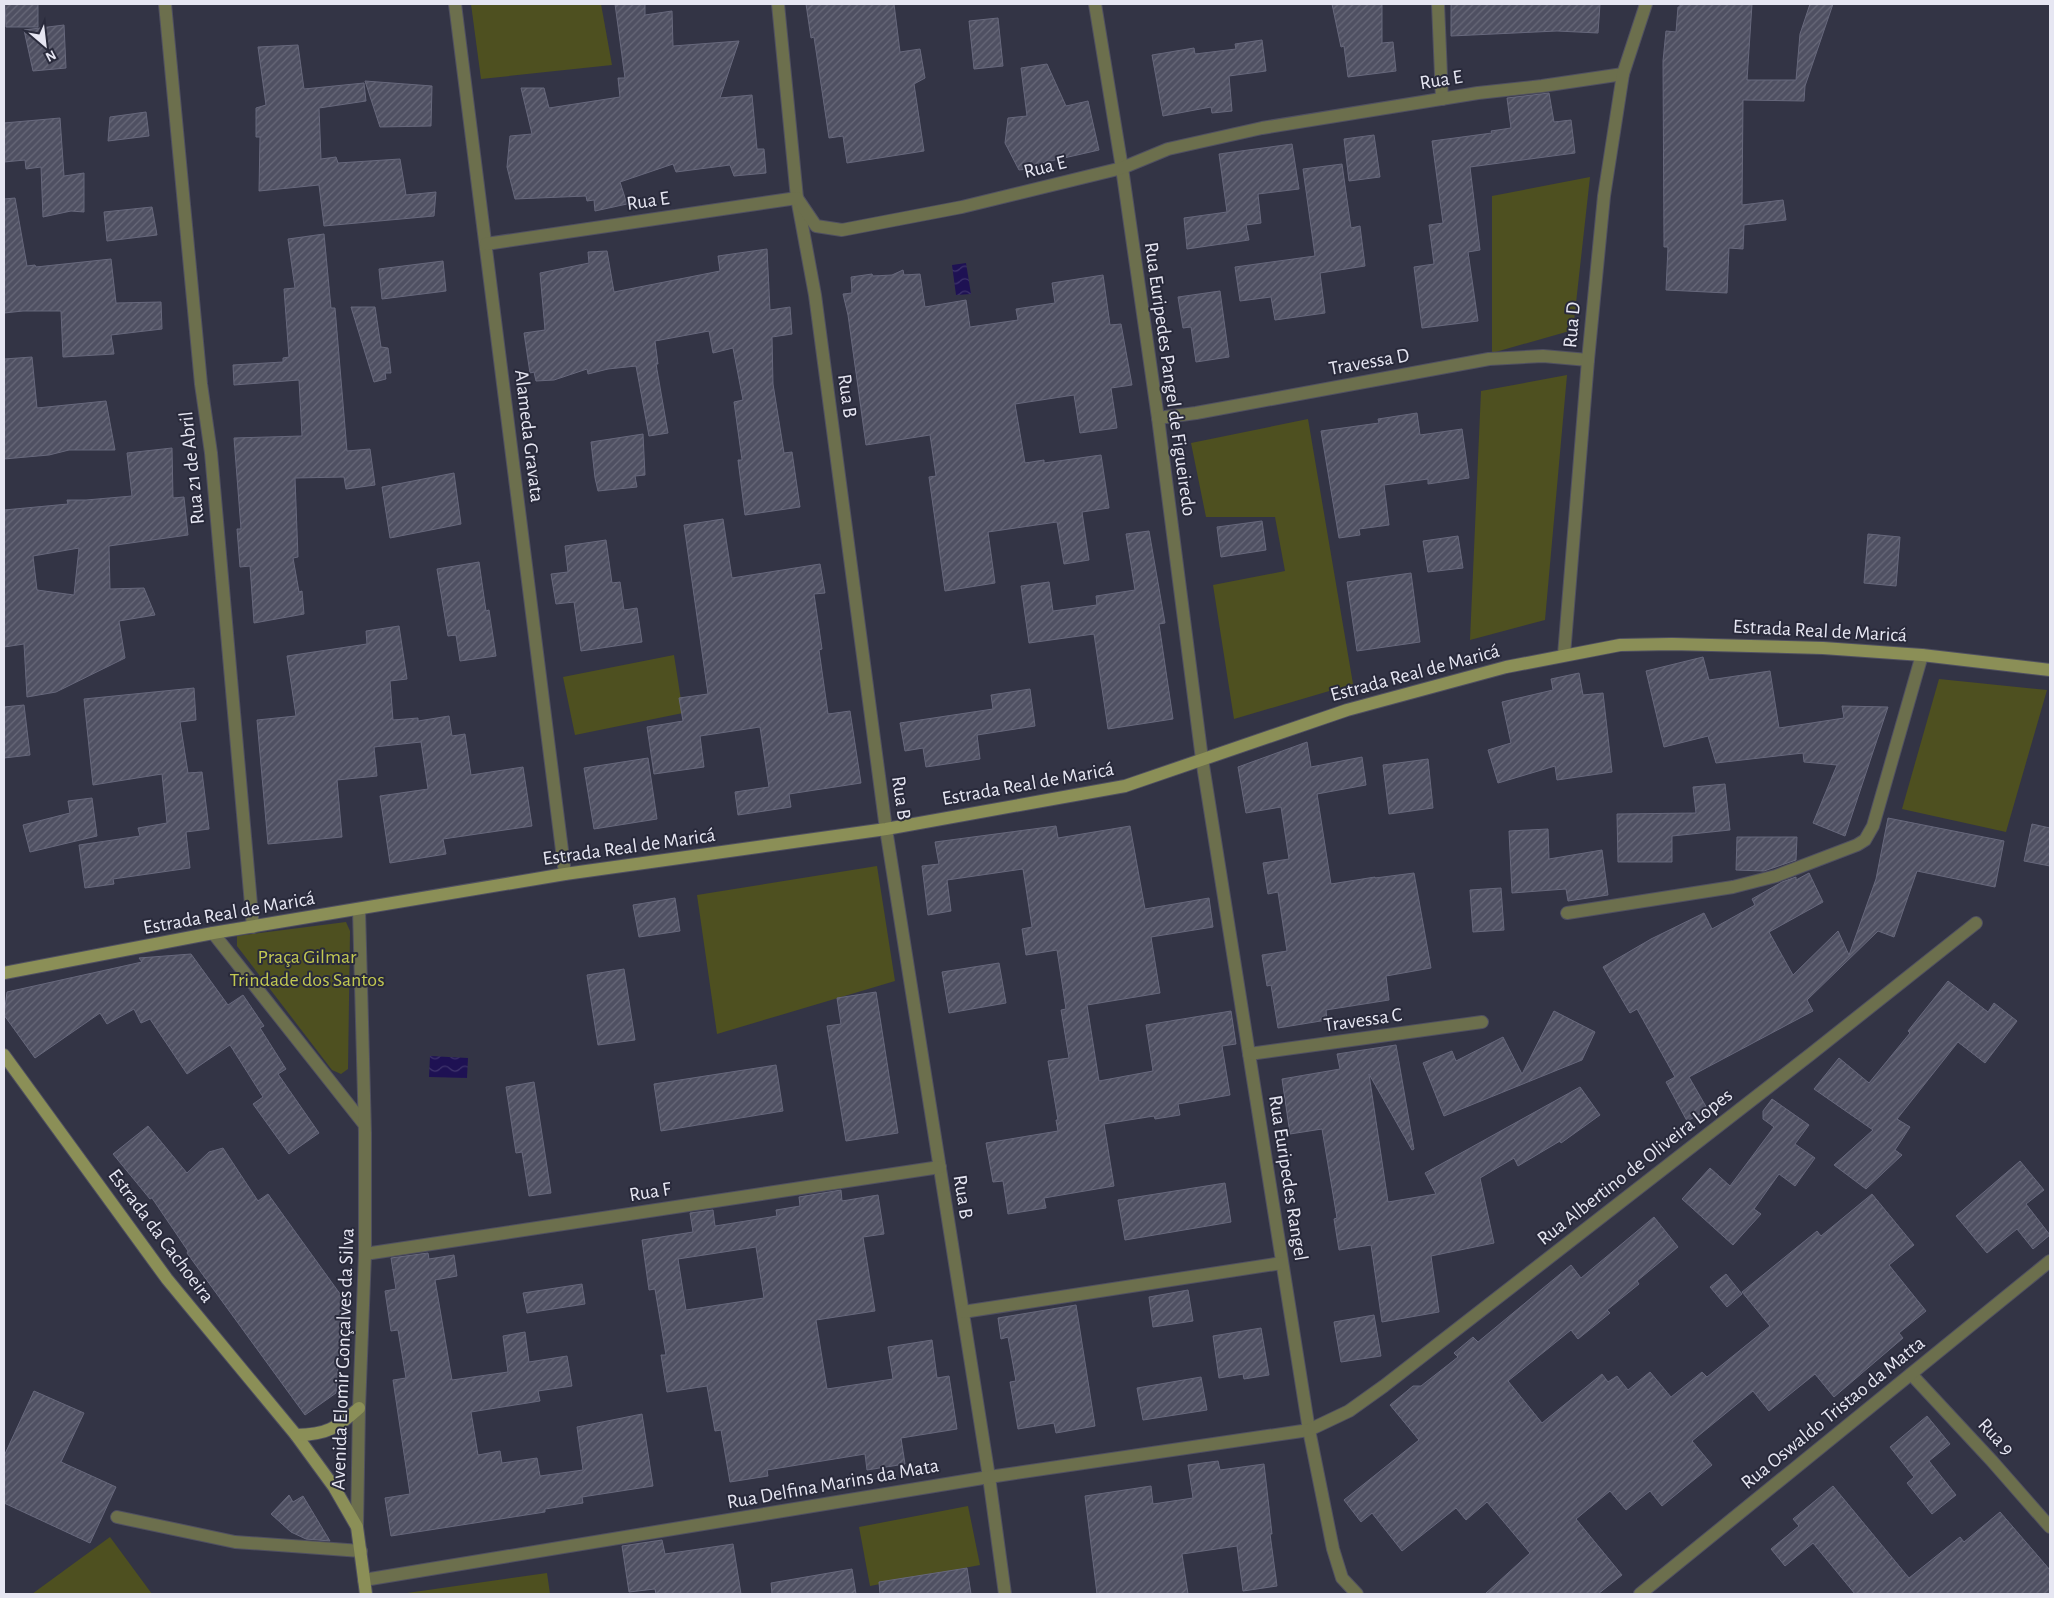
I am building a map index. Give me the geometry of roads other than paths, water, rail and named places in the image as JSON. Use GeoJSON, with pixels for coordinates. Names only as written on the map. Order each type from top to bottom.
{"type":"FeatureCollection","features":[{"type":"Feature","properties":{"kind":"main road","name":"Estrada Real de Maricá"},"geometry":{"type":"LineString","coordinates":[[4,973],[213,933],[565,874],[886,829],[1125,786],[1346,710],[1506,666],[1620,645],[1672,644],[1823,648],[1922,655],[2050,670]]}},
{"type":"Feature","properties":{"kind":"main road","name":"Estrada da Cachoeira"},"geometry":{"type":"LineString","coordinates":[[4,1055],[167,1278],[296,1435],[334,1487],[357,1527]]}},
{"type":"Feature","properties":{"kind":"main road"},"geometry":{"type":"LineString","coordinates":[[296,1435],[325,1433],[335,1428],[359,1408]]}},
{"type":"Feature","properties":{"kind":"main road","name":"Avenida Elomir Gonçalves da Silva"},"geometry":{"type":"LineString","coordinates":[[357,1527],[366,1594]]}},
{"type":"Feature","properties":{"kind":"street","name":"Rua 21 de Abril"},"geometry":{"type":"LineString","coordinates":[[165,4],[201,384],[211,453],[253,927]]}},
{"type":"Feature","properties":{"kind":"street","name":"Alameda Gravata"},"geometry":{"type":"LineString","coordinates":[[455,4],[565,874]]}},
{"type":"Feature","properties":{"kind":"street","name":"Rua B"},"geometry":{"type":"LineString","coordinates":[[778,4],[797,198],[815,295],[886,829],[989,1477],[1005,1594]]}},
{"type":"Feature","properties":{"kind":"street","name":"Rua Euripedes Pangel de Figueiredo"},"geometry":{"type":"LineString","coordinates":[[1096,4],[1158,418],[1202,760]]}},
{"type":"Feature","properties":{"kind":"street"},"geometry":{"type":"LineString","coordinates":[[1438,4],[1442,99]]}},
{"type":"Feature","properties":{"kind":"street","name":"Rua D"},"geometry":{"type":"LineString","coordinates":[[1564,655],[1588,360],[1604,196],[1623,74],[1646,4]]}},
{"type":"Feature","properties":{"kind":"street","name":"Rua E"},"geometry":{"type":"LineString","coordinates":[[486,244],[797,198],[816,226],[842,230],[962,206],[1122,168],[1168,149],[1262,128],[1442,99],[1623,74]]}},
{"type":"Feature","properties":{"kind":"street","name":"Travessa D"},"geometry":{"type":"LineString","coordinates":[[1158,418],[1196,413],[1489,360],[1542,356],[1588,360]]}},
{"type":"Feature","properties":{"kind":"street"},"geometry":{"type":"LineString","coordinates":[[1567,912],[1733,887],[1776,876],[1857,846],[1865,840],[1873,826],[1922,655]]}},
{"type":"Feature","properties":{"kind":"street","name":"Rua Euripedes Rangel"},"geometry":{"type":"LineString","coordinates":[[1202,760],[1309,1430],[1333,1549],[1342,1578],[1357,1594]]}},
{"type":"Feature","properties":{"kind":"street"},"geometry":{"type":"LineString","coordinates":[[359,910],[364,1124]]}},
{"type":"Feature","properties":{"kind":"street","name":"Rua Albertino de Oliveira Lopes"},"geometry":{"type":"LineString","coordinates":[[1309,1430],[1349,1411],[1384,1386],[1811,1054],[1976,923]]}},
{"type":"Feature","properties":{"kind":"street"},"geometry":{"type":"LineString","coordinates":[[213,933],[364,1124]]}},
{"type":"Feature","properties":{"kind":"street","name":"Travessa C"},"geometry":{"type":"LineString","coordinates":[[1249,1054],[1482,1022]]}},
{"type":"Feature","properties":{"kind":"street","name":"Avenida Elomir Gonçalves da Silva"},"geometry":{"type":"LineString","coordinates":[[357,1527],[365,1254],[364,1124]]}},
{"type":"Feature","properties":{"kind":"street","name":"Rua F"},"geometry":{"type":"LineString","coordinates":[[365,1254],[940,1168]]}},
{"type":"Feature","properties":{"kind":"street","name":"Rua Oswaldo Tristao da Matta"},"geometry":{"type":"LineString","coordinates":[[1640,1594],[2050,1261]]}},
{"type":"Feature","properties":{"kind":"street"},"geometry":{"type":"LineString","coordinates":[[963,1312],[1282,1263]]}},
{"type":"Feature","properties":{"kind":"street","name":"Rua 9"},"geometry":{"type":"LineString","coordinates":[[1911,1374],[2050,1527]]}},
{"type":"Feature","properties":{"kind":"street","name":"Rua Delfina Marins da Mata"},"geometry":{"type":"LineString","coordinates":[[364,1580],[989,1477],[1309,1430]]}},
{"type":"Feature","properties":{"kind":"street"},"geometry":{"type":"LineString","coordinates":[[117,1517],[235,1542],[361,1552]]}},
{"type":"Feature","properties":{"kind":"water"},"geometry":{"type":"Polygon","coordinates":[[[966,263],[971,294],[956,295],[952,265],[966,263]]]}},
{"type":"Feature","properties":{"kind":"water"},"geometry":{"type":"Polygon","coordinates":[[[430,1056],[468,1058],[467,1078],[429,1077],[430,1056]]]}},
{"type":"Feature","properties":{"kind":"park label","name":"Praça Gilmar Trindade dos Santos"},"geometry":{"type":"Point","coordinates":[307,968]}}]}
